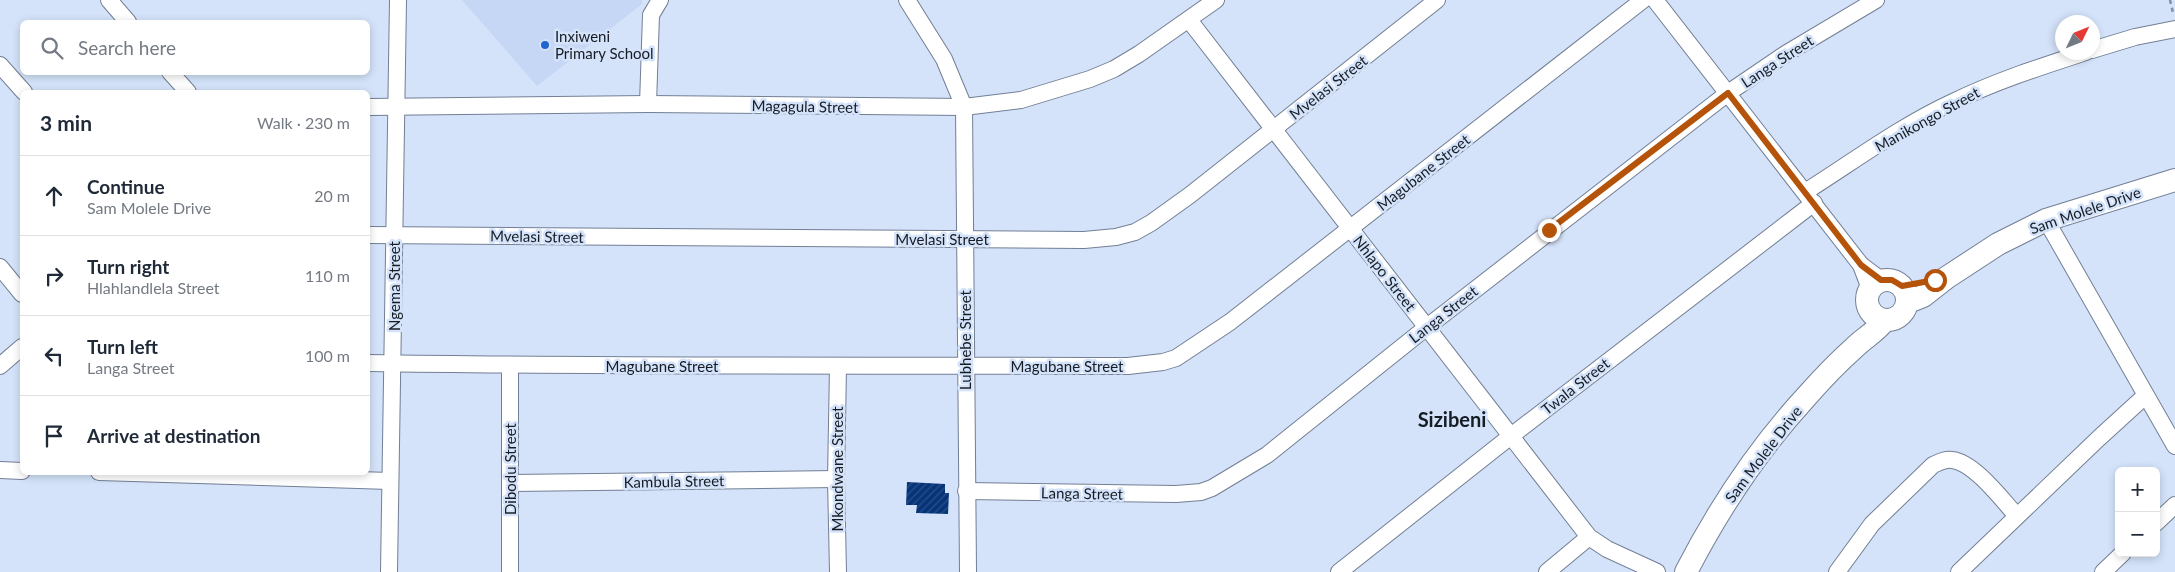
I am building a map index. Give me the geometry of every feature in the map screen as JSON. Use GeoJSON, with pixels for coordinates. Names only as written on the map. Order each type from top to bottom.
{"type":"FeatureCollection","features":[{"type":"Feature","properties":{"kind":"street"},"geometry":{"type":"LineString","coordinates":[[109,0],[126,20]]}},
{"type":"Feature","properties":{"kind":"street","name":"Ngema Street"},"geometry":{"type":"LineString","coordinates":[[389,572],[394,364],[393,234],[398,106],[398,0]]}},
{"type":"Feature","properties":{"kind":"street"},"geometry":{"type":"LineString","coordinates":[[648,104],[651,14],[660,0]]}},
{"type":"Feature","properties":{"kind":"street"},"geometry":{"type":"LineString","coordinates":[[907,0],[944,59],[964,107]]}},
{"type":"Feature","properties":{"kind":"street","name":"Magagula Street"},"geometry":{"type":"LineString","coordinates":[[370,107],[648,104],[964,107],[1021,100],[1090,79],[1114,69],[1139,54],[1216,0]]}},
{"type":"Feature","properties":{"kind":"street","name":"Mvelasi Street"},"geometry":{"type":"LineString","coordinates":[[370,234],[1084,240],[1116,237],[1135,232],[1151,224],[1190,196],[1437,0]]}},
{"type":"Feature","properties":{"kind":"street","name":"Magubane Street"},"geometry":{"type":"LineString","coordinates":[[370,363],[510,366],[1128,366],[1169,360],[1194,348],[1230,322],[1643,0]]}},
{"type":"Feature","properties":{"kind":"street"},"geometry":{"type":"LineString","coordinates":[[1655,0],[1810,197],[1886,298]]}},
{"type":"Feature","properties":{"kind":"street","name":"Langa Street"},"geometry":{"type":"LineString","coordinates":[[966,492],[1176,494],[1201,492],[1212,488],[1267,455],[1427,326],[1728,93],[1786,53],[1876,0]]}},
{"type":"Feature","properties":{"kind":"street","name":"Nhlapo Street"},"geometry":{"type":"LineString","coordinates":[[1189,20],[1589,537],[1607,549],[1657,572]]}},
{"type":"Feature","properties":{"kind":"street"},"geometry":{"type":"LineString","coordinates":[[2100,48],[2135,37],[2175,29]]}},
{"type":"Feature","properties":{"kind":"street","name":"Manikongo Street"},"geometry":{"type":"LineString","coordinates":[[1810,197],[1910,125],[1951,102],[2026,71],[2061,60]]}},
{"type":"Feature","properties":{"kind":"street"},"geometry":{"type":"LineString","coordinates":[[0,65],[22,90]]}},
{"type":"Feature","properties":{"kind":"street"},"geometry":{"type":"LineString","coordinates":[[173,75],[186,90]]}},
{"type":"Feature","properties":{"kind":"street","name":"Lubhebe Street"},"geometry":{"type":"LineString","coordinates":[[964,107],[968,572]]}},
{"type":"Feature","properties":{"kind":"street","name":"Sam Molele Drive"},"geometry":{"type":"LineString","coordinates":[[1686,572],[1712,526],[1766,446],[1805,398],[1855,347],[1872,335],[1886,298],[1946,278],[1998,244],[2046,220],[2175,180]]}},
{"type":"Feature","properties":{"kind":"street","name":"Twala Street"},"geometry":{"type":"LineString","coordinates":[[1339,572],[1810,197]]}},
{"type":"Feature","properties":{"kind":"street"},"geometry":{"type":"LineString","coordinates":[[2046,220],[2175,446]]}},
{"type":"Feature","properties":{"kind":"street"},"geometry":{"type":"LineString","coordinates":[[0,267],[20,292]]}},
{"type":"Feature","properties":{"kind":"street"},"geometry":{"type":"LineString","coordinates":[[0,366],[20,349]]}},
{"type":"Feature","properties":{"kind":"street","name":"Dibodu Street"},"geometry":{"type":"LineString","coordinates":[[510,366],[510,572]]}},
{"type":"Feature","properties":{"kind":"street","name":"Mkondwane Street"},"geometry":{"type":"LineString","coordinates":[[838,367],[836,479],[838,572]]}},
{"type":"Feature","properties":{"kind":"street"},"geometry":{"type":"LineString","coordinates":[[1959,572],[2146,396]]}},
{"type":"Feature","properties":{"kind":"street"},"geometry":{"type":"LineString","coordinates":[[1837,572],[1872,524],[1933,464],[1944,460],[1954,460],[1966,466],[1983,480],[2017,516]]}},
{"type":"Feature","properties":{"kind":"street"},"geometry":{"type":"LineString","coordinates":[[0,470],[20,471]]}},
{"type":"Feature","properties":{"kind":"street"},"geometry":{"type":"LineString","coordinates":[[196,475],[390,481]]}},
{"type":"Feature","properties":{"kind":"street","name":"Kambula Street"},"geometry":{"type":"LineString","coordinates":[[511,483],[836,479]]}},
{"type":"Feature","properties":{"kind":"street"},"geometry":{"type":"LineString","coordinates":[[2160,519],[2175,506]]}},
{"type":"Feature","properties":{"kind":"street"},"geometry":{"type":"LineString","coordinates":[[1547,572],[1589,537]]}},
{"type":"Feature","properties":{"kind":"street"},"geometry":{"type":"LineString","coordinates":[[2103,572],[2119,557]]}},
{"type":"Feature","properties":{"kind":"shaded area","name":"Inxiweni Primary School"},"geometry":{"type":"Polygon","coordinates":[[[462,0],[642,0],[642,4],[537,86],[462,0]]]}},
{"type":"Feature","properties":{"kind":"building"},"geometry":{"type":"Polygon","coordinates":[[[907,482],[945,484],[945,493],[949,493],[948,514],[916,513],[917,505],[906,505],[907,482]]]}},
{"type":"Feature","properties":{"kind":"place","name":"Inxiweni Primary School"},"geometry":{"type":"Point","coordinates":[545,45]}},
{"type":"Feature","properties":{"kind":"district","name":"Sizibeni"},"geometry":{"type":"Point","coordinates":[1452,419]}},
{"type":"Feature","properties":{"kind":"route"},"geometry":{"type":"LineString","coordinates":[[1549,230],[1728,93],[1861,265],[1881,280],[1892,280],[1902,286],[1935,280]]}}]}
